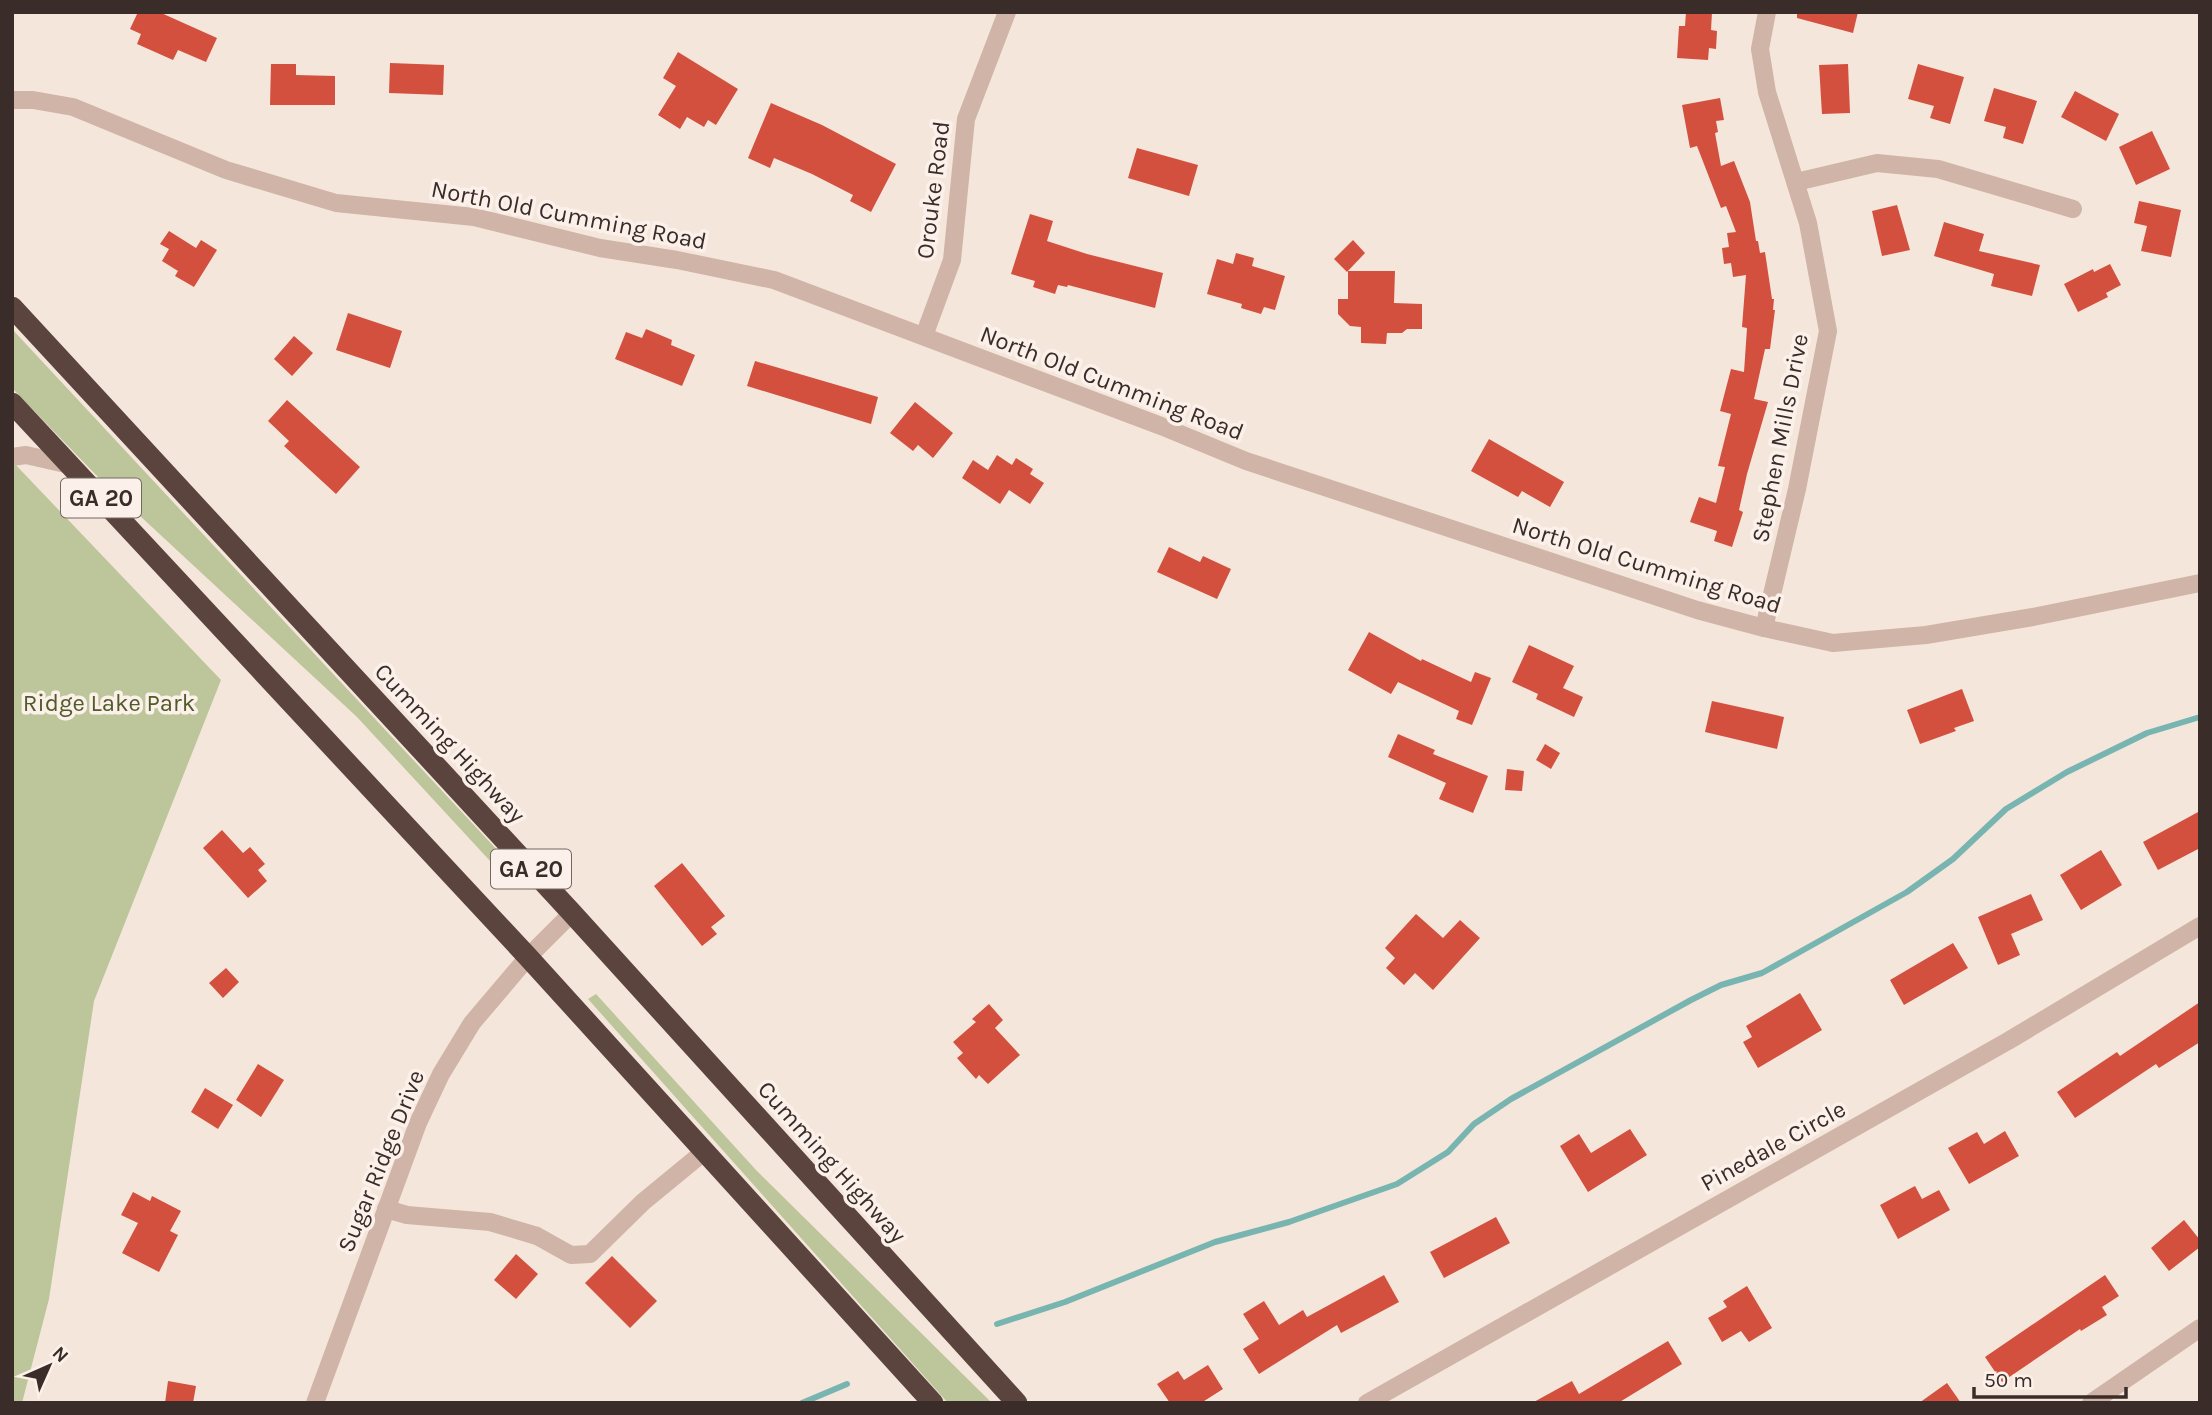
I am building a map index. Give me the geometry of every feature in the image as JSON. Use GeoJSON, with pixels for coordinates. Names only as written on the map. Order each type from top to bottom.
{"type":"FeatureCollection","features":[{"type":"Feature","properties":{"kind":"highway","name":"Cumming Highway"},"geometry":{"type":"LineString","coordinates":[[12,307],[572,913],[1017,1403]]}},
{"type":"Feature","properties":{"kind":"highway","name":"GA 20"},"geometry":{"type":"LineString","coordinates":[[12,403],[528,957],[933,1403]]}},
{"type":"Feature","properties":{"kind":"street","name":"Orouke Road"},"geometry":{"type":"LineString","coordinates":[[924,336],[952,260],[966,119],[1007,12]]}},
{"type":"Feature","properties":{"kind":"street","name":"Stephen Mills Drive"},"geometry":{"type":"LineString","coordinates":[[1764,628],[1797,489],[1828,331],[1808,223],[1767,92],[1760,49],[1767,12]]}},
{"type":"Feature","properties":{"kind":"street","name":"North Old Cumming Road"},"geometry":{"type":"LineString","coordinates":[[12,100],[33,100],[73,107],[226,170],[336,203],[474,217],[600,248],[774,279],[1246,461],[1697,610],[1764,628],[1833,643],[1926,635],[2033,617],[2200,583]]}},
{"type":"Feature","properties":{"kind":"street"},"geometry":{"type":"LineString","coordinates":[[1796,182],[1877,163],[1926,167],[2073,209]]}},
{"type":"Feature","properties":{"kind":"street"},"geometry":{"type":"LineString","coordinates":[[12,457],[26,456],[70,465]]}},
{"type":"Feature","properties":{"kind":"street","name":"Sugar Ridge Drive"},"geometry":{"type":"LineString","coordinates":[[315,1403],[418,1123],[441,1074],[472,1023],[528,957],[572,913]]}},
{"type":"Feature","properties":{"kind":"street","name":"Pinedale Circle"},"geometry":{"type":"LineString","coordinates":[[1367,1403],[2008,1041],[2200,926]]}},
{"type":"Feature","properties":{"kind":"street"},"geometry":{"type":"LineString","coordinates":[[386,1209],[407,1215],[490,1222],[537,1236],[571,1255],[590,1254],[643,1202],[705,1151]]}},
{"type":"Feature","properties":{"kind":"street"},"geometry":{"type":"LineString","coordinates":[[2091,1403],[2200,1328]]}},
{"type":"Feature","properties":{"kind":"green space"},"geometry":{"type":"Polygon","coordinates":[[[12,329],[512,866],[503,875],[357,717],[98,477],[12,388],[12,329]]]}},
{"type":"Feature","properties":{"kind":"green space","name":"Ridge Lake Park"},"geometry":{"type":"Polygon","coordinates":[[[12,461],[221,680],[94,1001],[49,1299],[22,1403],[12,1403],[12,461]]]}},
{"type":"Feature","properties":{"kind":"green space"},"geometry":{"type":"Polygon","coordinates":[[[596,994],[756,1170],[992,1403],[948,1403],[588,999],[596,994]]]}},
{"type":"Feature","properties":{"kind":"building"},"geometry":{"type":"Polygon","coordinates":[[[138,12],[159,12],[217,38],[206,62],[178,50],[173,60],[137,44],[141,34],[130,29],[138,12]]]}},
{"type":"Feature","properties":{"kind":"building"},"geometry":{"type":"Polygon","coordinates":[[[1686,12],[1712,12],[1711,30],[1717,31],[1716,49],[1709,48],[1708,60],[1677,58],[1679,26],[1685,26],[1686,12]]]}},
{"type":"Feature","properties":{"kind":"building"},"geometry":{"type":"Polygon","coordinates":[[[1797,12],[1858,12],[1853,33],[1797,18],[1797,12]]]}},
{"type":"Feature","properties":{"kind":"building"},"geometry":{"type":"Polygon","coordinates":[[[678,52],[738,89],[716,125],[708,120],[704,127],[687,117],[680,129],[658,115],[676,86],[663,78],[678,52]]]}},
{"type":"Feature","properties":{"kind":"building"},"geometry":{"type":"Polygon","coordinates":[[[390,63],[444,65],[443,95],[389,93],[390,63]]]}},
{"type":"Feature","properties":{"kind":"building"},"geometry":{"type":"Polygon","coordinates":[[[271,64],[296,64],[296,75],[335,76],[335,105],[270,105],[271,64]]]}},
{"type":"Feature","properties":{"kind":"building"},"geometry":{"type":"Polygon","coordinates":[[[1848,64],[1850,113],[1822,114],[1819,65],[1848,64]]]}},
{"type":"Feature","properties":{"kind":"building"},"geometry":{"type":"Polygon","coordinates":[[[1918,64],[1964,77],[1950,124],[1930,118],[1934,106],[1908,99],[1918,64]]]}},
{"type":"Feature","properties":{"kind":"building"},"geometry":{"type":"Polygon","coordinates":[[[1994,88],[2037,101],[2023,144],[2003,138],[2006,127],[1984,121],[1994,88]]]}},
{"type":"Feature","properties":{"kind":"building"},"geometry":{"type":"Polygon","coordinates":[[[2075,91],[2119,114],[2106,141],[2061,117],[2075,91]]]}},
{"type":"Feature","properties":{"kind":"building"},"geometry":{"type":"Polygon","coordinates":[[[1720,98],[1724,120],[1716,121],[1718,132],[1715,133],[1721,166],[1734,161],[1750,202],[1756,241],[1760,253],[1765,252],[1775,310],[1770,349],[1765,349],[1754,399],[1768,402],[1747,474],[1739,510],[1743,512],[1732,547],[1714,541],[1717,531],[1690,522],[1699,497],[1716,503],[1725,467],[1718,466],[1731,414],[1720,411],[1731,369],[1744,372],[1747,328],[1742,327],[1746,275],[1733,277],[1731,263],[1724,264],[1722,248],[1729,247],[1727,233],[1736,232],[1726,206],[1721,208],[1697,146],[1690,148],[1682,105],[1720,98]]]}},
{"type":"Feature","properties":{"kind":"building"},"geometry":{"type":"Polygon","coordinates":[[[771,103],[822,125],[896,164],[871,212],[850,201],[853,195],[812,174],[774,158],[770,168],[748,158],[771,103]]]}},
{"type":"Feature","properties":{"kind":"building"},"geometry":{"type":"Polygon","coordinates":[[[2152,131],[2170,169],[2136,185],[2119,147],[2152,131]]]}},
{"type":"Feature","properties":{"kind":"building"},"geometry":{"type":"Polygon","coordinates":[[[1137,148],[1198,165],[1189,196],[1128,178],[1137,148]]]}},
{"type":"Feature","properties":{"kind":"building"},"geometry":{"type":"Polygon","coordinates":[[[2139,201],[2181,210],[2171,257],[2141,251],[2147,226],[2134,223],[2139,201]]]}},
{"type":"Feature","properties":{"kind":"building"},"geometry":{"type":"Polygon","coordinates":[[[1897,205],[1910,250],[1882,256],[1872,211],[1897,205]]]}},
{"type":"Feature","properties":{"kind":"building"},"geometry":{"type":"Polygon","coordinates":[[[1030,214],[1053,221],[1047,241],[1163,273],[1155,308],[1068,285],[1058,285],[1055,294],[1033,287],[1035,281],[1011,274],[1030,214]]]}},
{"type":"Feature","properties":{"kind":"building"},"geometry":{"type":"Polygon","coordinates":[[[1944,222],[1984,234],[1979,251],[2040,265],[2032,296],[1991,286],[1994,274],[1934,256],[1944,222]]]}},
{"type":"Feature","properties":{"kind":"building"},"geometry":{"type":"Polygon","coordinates":[[[169,231],[196,248],[201,240],[217,250],[194,287],[175,276],[178,271],[162,261],[169,249],[160,244],[169,231]]]}},
{"type":"Feature","properties":{"kind":"building"},"geometry":{"type":"Polygon","coordinates":[[[1353,240],[1365,253],[1347,272],[1334,259],[1353,240]]]}},
{"type":"Feature","properties":{"kind":"building"},"geometry":{"type":"Polygon","coordinates":[[[1236,253],[1254,258],[1252,266],[1285,276],[1275,310],[1264,307],[1261,314],[1241,308],[1242,304],[1207,294],[1217,259],[1233,264],[1236,253]]]}},
{"type":"Feature","properties":{"kind":"building"},"geometry":{"type":"Polygon","coordinates":[[[2110,264],[2121,285],[2106,293],[2108,297],[2078,312],[2064,284],[2093,269],[2094,272],[2110,264]]]}},
{"type":"Feature","properties":{"kind":"building"},"geometry":{"type":"Polygon","coordinates":[[[1348,271],[1395,271],[1394,303],[1422,304],[1422,329],[1387,333],[1386,344],[1361,343],[1361,327],[1350,326],[1338,314],[1338,299],[1348,299],[1348,271]]]}},
{"type":"Feature","properties":{"kind":"building"},"geometry":{"type":"Polygon","coordinates":[[[348,313],[402,331],[390,368],[336,350],[348,313]]]}},
{"type":"Feature","properties":{"kind":"building"},"geometry":{"type":"Polygon","coordinates":[[[646,329],[672,340],[671,345],[695,355],[682,386],[615,359],[626,332],[642,338],[646,329]]]}},
{"type":"Feature","properties":{"kind":"building"},"geometry":{"type":"Polygon","coordinates":[[[294,336],[313,353],[292,376],[274,359],[294,336]]]}},
{"type":"Feature","properties":{"kind":"building"},"geometry":{"type":"Polygon","coordinates":[[[755,361],[878,397],[871,424],[747,386],[755,361]]]}},
{"type":"Feature","properties":{"kind":"building"},"geometry":{"type":"Polygon","coordinates":[[[287,400],[360,467],[336,494],[284,446],[289,441],[268,421],[287,400]]]}},
{"type":"Feature","properties":{"kind":"building"},"geometry":{"type":"Polygon","coordinates":[[[915,402],[953,433],[933,458],[918,445],[913,451],[890,433],[915,402]]]}},
{"type":"Feature","properties":{"kind":"building"},"geometry":{"type":"Polygon","coordinates":[[[1489,439],[1564,482],[1550,507],[1522,491],[1518,497],[1471,471],[1489,439]]]}},
{"type":"Feature","properties":{"kind":"building"},"geometry":{"type":"Polygon","coordinates":[[[997,455],[1012,465],[1016,458],[1033,469],[1030,474],[1044,483],[1030,504],[1009,490],[1000,504],[962,478],[973,460],[988,470],[997,455]]]}},
{"type":"Feature","properties":{"kind":"building"},"geometry":{"type":"Polygon","coordinates":[[[1169,547],[1200,562],[1203,556],[1231,569],[1217,599],[1157,572],[1169,547]]]}},
{"type":"Feature","properties":{"kind":"building"},"geometry":{"type":"Polygon","coordinates":[[[1369,632],[1421,661],[1422,659],[1471,682],[1475,672],[1491,678],[1472,725],[1456,719],[1459,711],[1398,682],[1391,694],[1348,670],[1369,632]]]}},
{"type":"Feature","properties":{"kind":"building"},"geometry":{"type":"Polygon","coordinates":[[[1529,645],[1574,666],[1563,688],[1583,697],[1574,717],[1536,699],[1538,694],[1512,682],[1529,645]]]}},
{"type":"Feature","properties":{"kind":"building"},"geometry":{"type":"Polygon","coordinates":[[[1962,689],[1974,721],[1954,728],[1956,731],[1920,744],[1907,710],[1962,689]]]}},
{"type":"Feature","properties":{"kind":"building"},"geometry":{"type":"Polygon","coordinates":[[[1712,701],[1784,717],[1777,749],[1705,732],[1712,701]]]}},
{"type":"Feature","properties":{"kind":"building"},"geometry":{"type":"Polygon","coordinates":[[[1398,734],[1435,750],[1433,754],[1488,776],[1473,813],[1439,799],[1446,783],[1388,757],[1398,734]]]}},
{"type":"Feature","properties":{"kind":"building"},"geometry":{"type":"Polygon","coordinates":[[[1545,744],[1560,753],[1551,769],[1536,760],[1545,744]]]}},
{"type":"Feature","properties":{"kind":"building"},"geometry":{"type":"Polygon","coordinates":[[[1507,769],[1524,771],[1522,791],[1505,790],[1507,769]]]}},
{"type":"Feature","properties":{"kind":"building"},"geometry":{"type":"Polygon","coordinates":[[[2200,811],[2200,848],[2158,870],[2143,842],[2200,811]]]}},
{"type":"Feature","properties":{"kind":"building"},"geometry":{"type":"Polygon","coordinates":[[[222,830],[243,853],[250,847],[265,864],[258,870],[267,881],[248,898],[203,848],[222,830]]]}},
{"type":"Feature","properties":{"kind":"building"},"geometry":{"type":"Polygon","coordinates":[[[2101,850],[2122,885],[2081,910],[2060,875],[2101,850]]]}},
{"type":"Feature","properties":{"kind":"building"},"geometry":{"type":"Polygon","coordinates":[[[682,863],[725,916],[711,927],[717,934],[702,946],[654,886],[682,863]]]}},
{"type":"Feature","properties":{"kind":"building"},"geometry":{"type":"Polygon","coordinates":[[[2031,894],[2043,920],[2011,934],[2020,955],[1998,965],[1978,917],[2031,894]]]}},
{"type":"Feature","properties":{"kind":"building"},"geometry":{"type":"Polygon","coordinates":[[[1416,914],[1443,938],[1460,920],[1480,938],[1433,990],[1415,973],[1404,985],[1386,968],[1395,958],[1385,948],[1416,914]]]}},
{"type":"Feature","properties":{"kind":"building"},"geometry":{"type":"Polygon","coordinates":[[[1953,943],[1968,968],[1904,1005],[1890,980],[1953,943]]]}},
{"type":"Feature","properties":{"kind":"building"},"geometry":{"type":"Polygon","coordinates":[[[226,968],[239,982],[223,998],[209,983],[226,968]]]}},
{"type":"Feature","properties":{"kind":"building"},"geometry":{"type":"Polygon","coordinates":[[[1800,993],[1822,1030],[1758,1068],[1743,1042],[1752,1037],[1746,1026],[1800,993]]]}},
{"type":"Feature","properties":{"kind":"building"},"geometry":{"type":"Polygon","coordinates":[[[2200,1002],[2200,1042],[2159,1068],[2156,1064],[2075,1118],[2057,1092],[2117,1052],[2120,1056],[2200,1002]]]}},
{"type":"Feature","properties":{"kind":"building"},"geometry":{"type":"Polygon","coordinates":[[[989,1004],[1003,1020],[995,1028],[1020,1055],[988,1084],[979,1075],[976,1079],[957,1058],[963,1053],[953,1042],[976,1022],[972,1019],[989,1004]]]}},
{"type":"Feature","properties":{"kind":"building"},"geometry":{"type":"Polygon","coordinates":[[[258,1064],[284,1080],[261,1117],[236,1100],[258,1064]]]}},
{"type":"Feature","properties":{"kind":"building"},"geometry":{"type":"Polygon","coordinates":[[[205,1088],[233,1105],[218,1129],[191,1112],[205,1088]]]}},
{"type":"Feature","properties":{"kind":"building"},"geometry":{"type":"Polygon","coordinates":[[[1630,1129],[1647,1155],[1588,1192],[1560,1146],[1579,1134],[1591,1153],[1630,1129]]]}},
{"type":"Feature","properties":{"kind":"building"},"geometry":{"type":"Polygon","coordinates":[[[2005,1131],[2019,1156],[1969,1184],[1948,1148],[1977,1132],[1984,1144],[2005,1131]]]}},
{"type":"Feature","properties":{"kind":"building"},"geometry":{"type":"Polygon","coordinates":[[[1915,1186],[1922,1199],[1939,1190],[1950,1210],[1898,1239],[1880,1205],[1915,1186]]]}},
{"type":"Feature","properties":{"kind":"building"},"geometry":{"type":"Polygon","coordinates":[[[133,1192],[150,1201],[152,1196],[181,1211],[170,1231],[178,1235],[159,1272],[122,1253],[138,1223],[121,1215],[133,1192]]]}},
{"type":"Feature","properties":{"kind":"building"},"geometry":{"type":"Polygon","coordinates":[[[1496,1217],[1510,1243],[1444,1278],[1430,1252],[1496,1217]]]}},
{"type":"Feature","properties":{"kind":"building"},"geometry":{"type":"Polygon","coordinates":[[[2184,1220],[2200,1240],[2200,1247],[2169,1271],[2151,1248],[2184,1220]]]}},
{"type":"Feature","properties":{"kind":"building"},"geometry":{"type":"Polygon","coordinates":[[[516,1254],[538,1274],[516,1299],[494,1280],[516,1254]]]}},
{"type":"Feature","properties":{"kind":"building"},"geometry":{"type":"Polygon","coordinates":[[[612,1256],[657,1301],[630,1328],[585,1283],[612,1256]]]}},
{"type":"Feature","properties":{"kind":"building"},"geometry":{"type":"Polygon","coordinates":[[[1384,1275],[1399,1302],[1341,1333],[1337,1325],[1259,1374],[1243,1349],[1259,1339],[1243,1314],[1264,1301],[1279,1325],[1303,1310],[1307,1317],[1384,1275]]]}},
{"type":"Feature","properties":{"kind":"building"},"geometry":{"type":"Polygon","coordinates":[[[2105,1275],[2119,1296],[2102,1307],[2107,1315],[2081,1331],[2080,1329],[2002,1382],[1985,1357],[2105,1275]]]}},
{"type":"Feature","properties":{"kind":"building"},"geometry":{"type":"Polygon","coordinates":[[[1747,1286],[1772,1328],[1749,1342],[1741,1331],[1722,1342],[1708,1318],[1727,1307],[1723,1301],[1747,1286]]]}},
{"type":"Feature","properties":{"kind":"building"},"geometry":{"type":"Polygon","coordinates":[[[1668,1341],[1682,1364],[1618,1403],[1532,1403],[1572,1381],[1579,1394],[1668,1341]]]}},
{"type":"Feature","properties":{"kind":"building"},"geometry":{"type":"Polygon","coordinates":[[[1208,1365],[1223,1389],[1201,1403],[1170,1403],[1157,1384],[1178,1371],[1184,1380],[1208,1365]]]}},
{"type":"Feature","properties":{"kind":"building"},"geometry":{"type":"Polygon","coordinates":[[[168,1381],[196,1386],[193,1403],[165,1403],[168,1381]]]}},
{"type":"Feature","properties":{"kind":"building"},"geometry":{"type":"Polygon","coordinates":[[[1947,1383],[1961,1403],[1919,1403],[1947,1383]]]}},
{"type":"Feature","properties":{"kind":"waterway"},"geometry":{"type":"LineString","coordinates":[[997,1324],[1065,1302],[1215,1242],[1289,1222],[1397,1184],[1448,1152],[1474,1124],[1511,1099],[1691,1000],[1721,985],[1762,973],[1907,892],[1953,859],[2006,809],[2067,772],[2147,733],[2200,717]]}},
{"type":"Feature","properties":{"kind":"waterway"},"geometry":{"type":"LineString","coordinates":[[802,1403],[847,1384]]}}]}
